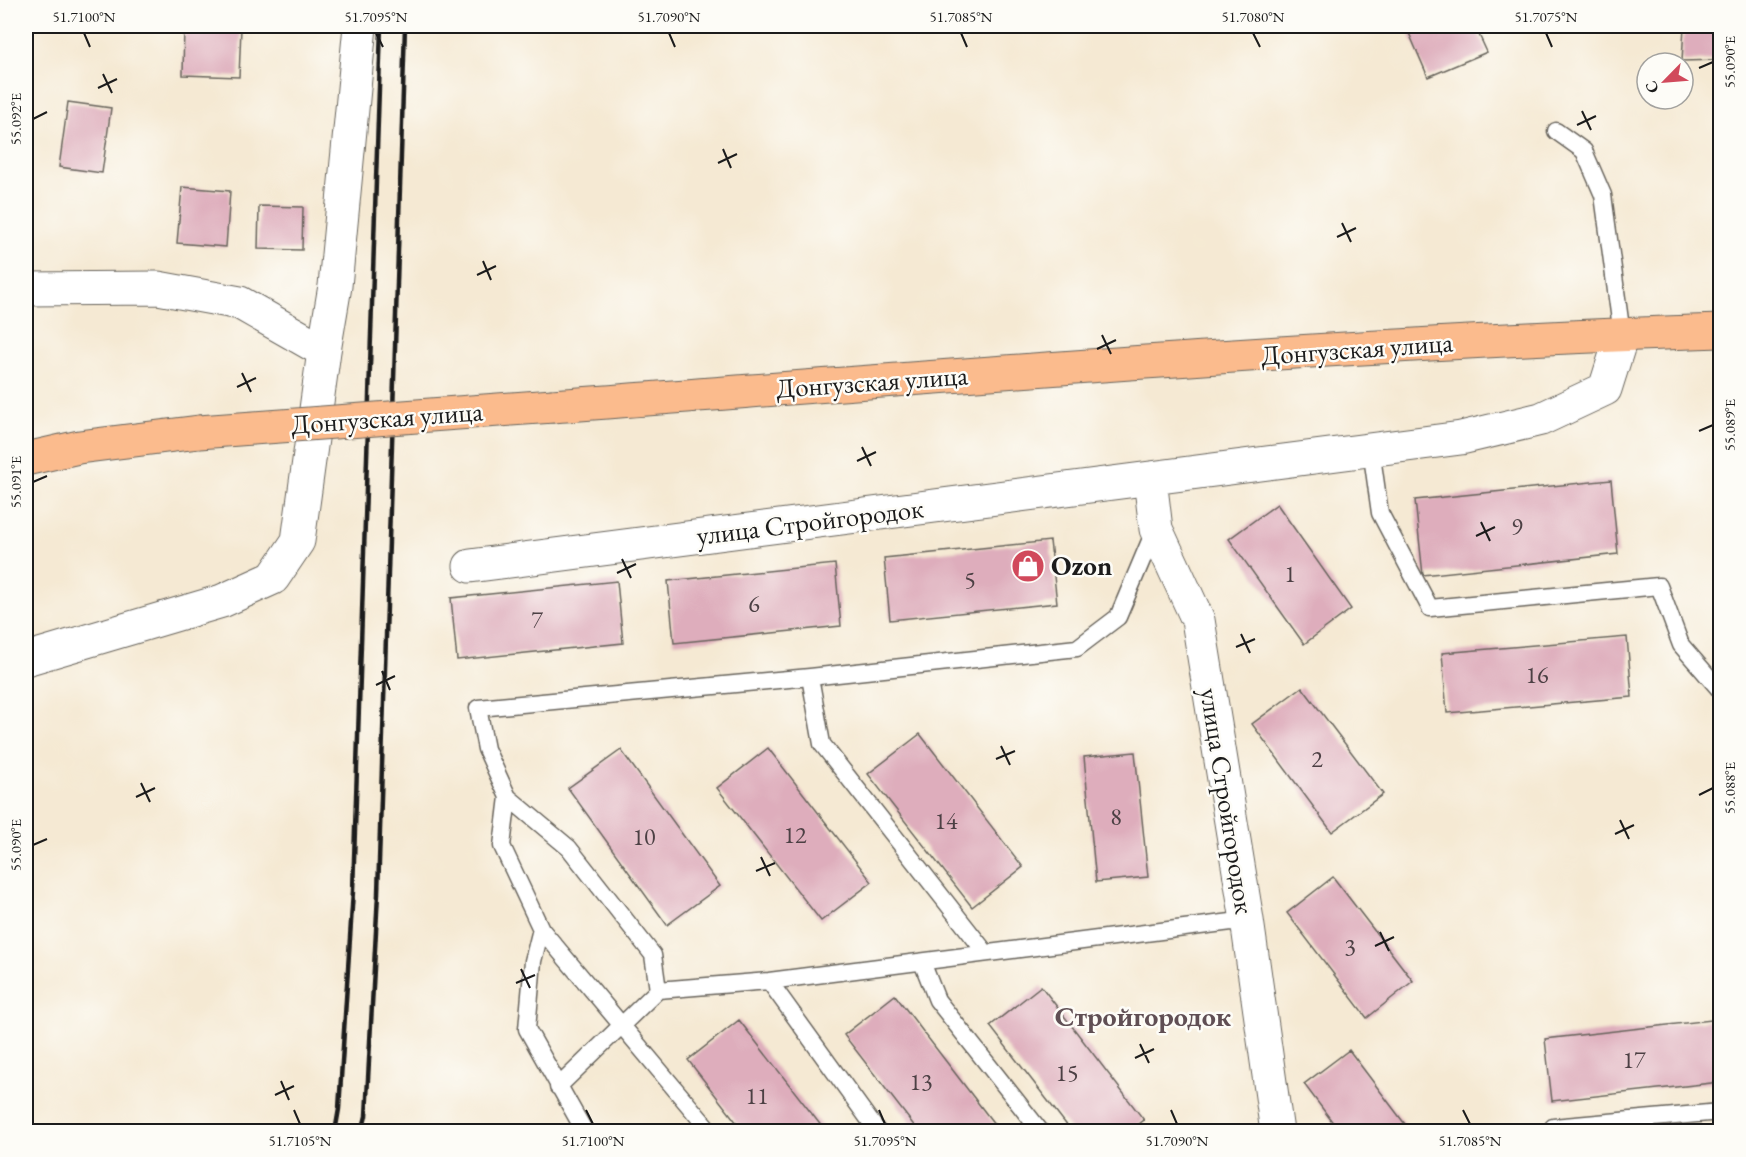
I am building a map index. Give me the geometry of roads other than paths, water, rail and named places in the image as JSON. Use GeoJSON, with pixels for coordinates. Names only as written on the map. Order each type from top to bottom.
{"type":"FeatureCollection","features":[{"type":"Feature","properties":{"kind":"highway","name":"Донгузская улица"},"geometry":{"type":"LineString","coordinates":[[26,459],[79,447],[199,432],[1503,339],[1720,331]]}},
{"type":"Feature","properties":{"kind":"street"},"geometry":{"type":"LineString","coordinates":[[26,659],[222,602],[273,578],[298,541],[335,286],[360,26]]}},
{"type":"Feature","properties":{"kind":"street"},"geometry":{"type":"LineString","coordinates":[[26,289],[158,288],[240,303],[324,351]]}},
{"type":"Feature","properties":{"kind":"street","name":"улица Стройгородок"},"geometry":{"type":"LineString","coordinates":[[470,566],[1461,438],[1541,419],[1605,389],[1622,334]]}},
{"type":"Feature","properties":{"kind":"street","name":"улица Стройгородок"},"geometry":{"type":"LineString","coordinates":[[1150,479],[1156,529],[1198,620],[1247,920],[1277,1131]]}},
{"type":"Feature","properties":{"kind":"lane"},"geometry":{"type":"LineString","coordinates":[[1556,131],[1584,152],[1603,195],[1622,334]]}},
{"type":"Feature","properties":{"kind":"lane"},"geometry":{"type":"LineString","coordinates":[[1371,449],[1380,513],[1430,608],[1659,586],[1681,645],[1720,690]]}},
{"type":"Feature","properties":{"kind":"lane"},"geometry":{"type":"LineString","coordinates":[[658,990],[653,955],[569,848],[508,797],[486,749],[478,708],[810,677],[1077,648],[1118,617],[1156,529]]}},
{"type":"Feature","properties":{"kind":"lane"},"geometry":{"type":"LineString","coordinates":[[810,677],[822,744],[986,953]]}},
{"type":"Feature","properties":{"kind":"lane"},"geometry":{"type":"LineString","coordinates":[[508,797],[502,846],[541,928],[711,1131]]}},
{"type":"Feature","properties":{"kind":"lane"},"geometry":{"type":"LineString","coordinates":[[558,1086],[658,990],[769,981],[1247,920]]}},
{"type":"Feature","properties":{"kind":"lane"},"geometry":{"type":"LineString","coordinates":[[541,928],[533,961],[527,1029],[585,1131]]}},
{"type":"Feature","properties":{"kind":"lane"},"geometry":{"type":"LineString","coordinates":[[922,962],[937,1000],[1041,1131]]}},
{"type":"Feature","properties":{"kind":"lane"},"geometry":{"type":"LineString","coordinates":[[769,981],[878,1131]]}},
{"type":"Feature","properties":{"kind":"lane"},"geometry":{"type":"LineString","coordinates":[[1553,1127],[1720,1112]]}},
{"type":"Feature","properties":{"kind":"railway"},"geometry":{"type":"LineString","coordinates":[[335,1132],[339,1109],[353,891],[381,26]]}},
{"type":"Feature","properties":{"kind":"railway"},"geometry":{"type":"LineString","coordinates":[[362,1132],[366,1116],[378,894],[405,26]]}},
{"type":"Feature","properties":{"kind":"place","name":"Ozon"},"geometry":{"type":"Point","coordinates":[1028,566]}},
{"type":"Feature","properties":{"kind":"district","name":"Стройгородок"},"geometry":{"type":"Point","coordinates":[1143,1016]}}]}
